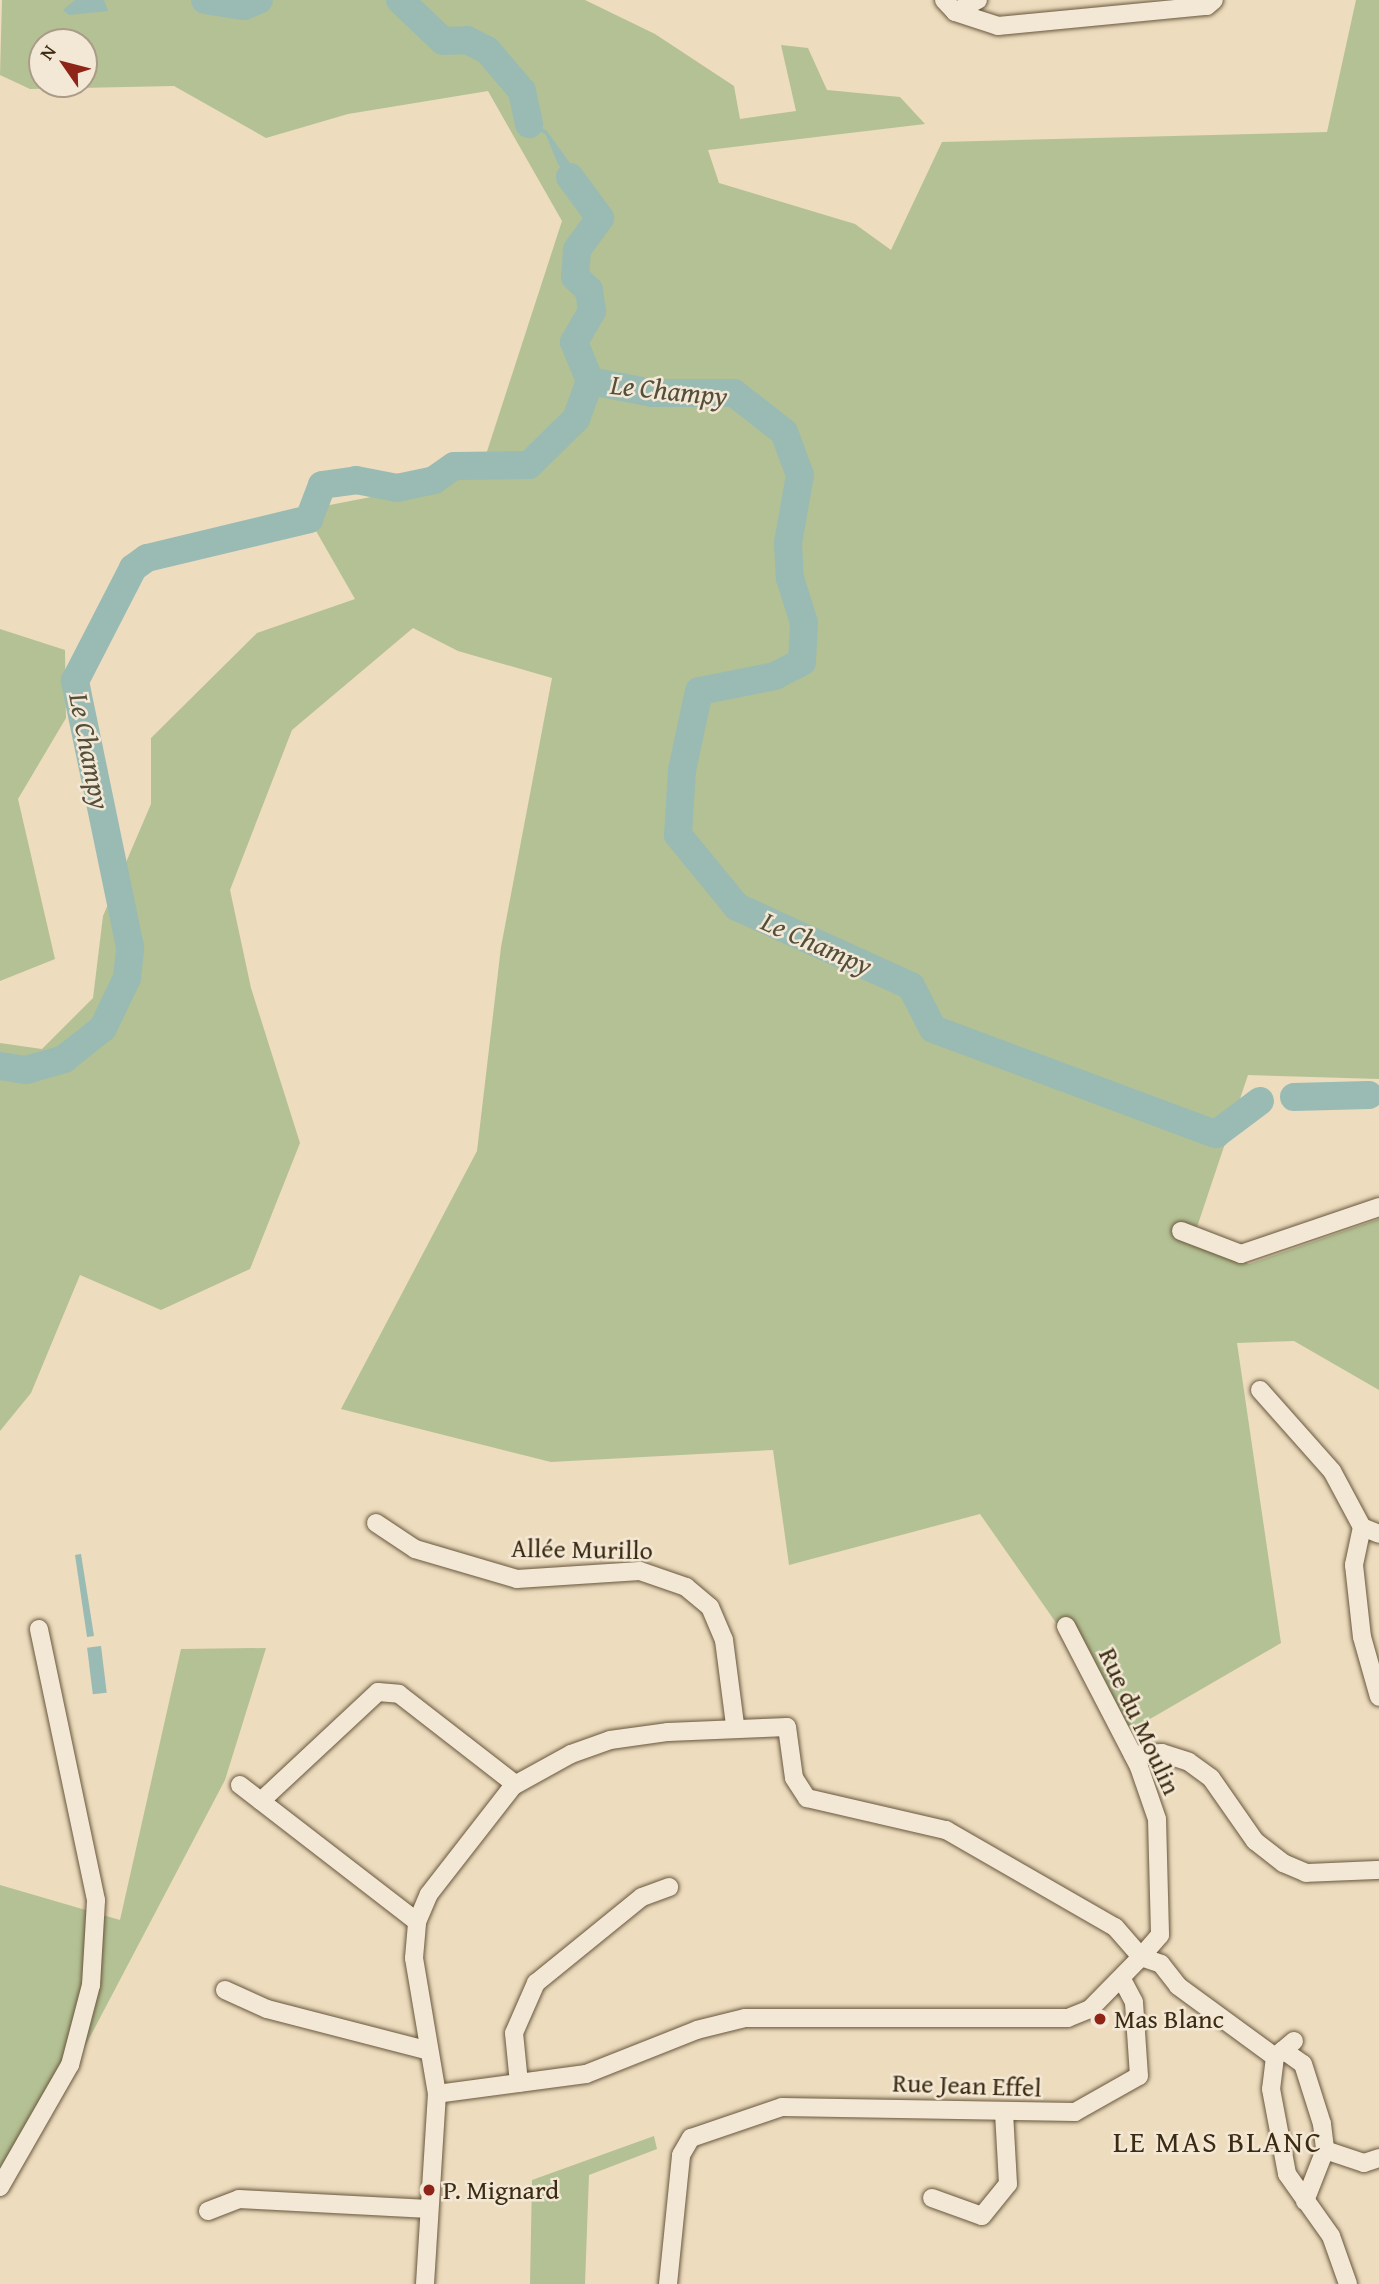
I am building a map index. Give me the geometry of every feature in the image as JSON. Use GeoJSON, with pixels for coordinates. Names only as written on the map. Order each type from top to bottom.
{"type":"FeatureCollection","features":[{"type":"Feature","properties":{"kind":"street"},"geometry":{"type":"LineString","coordinates":[[949,6],[978,0]]}},
{"type":"Feature","properties":{"kind":"street"},"geometry":{"type":"LineString","coordinates":[[949,6],[998,26],[1125,7],[1207,6],[1214,0]]}},
{"type":"Feature","properties":{"kind":"street"},"geometry":{"type":"LineString","coordinates":[[1181,1231],[1230,1254],[1252,1253],[1379,1207]]}},
{"type":"Feature","properties":{"kind":"street"},"geometry":{"type":"LineString","coordinates":[[1260,1390],[1332,1471],[1362,1527],[1379,1534]]}},
{"type":"Feature","properties":{"kind":"street","name":"Allée Murillo"},"geometry":{"type":"LineString","coordinates":[[376,1523],[415,1549],[517,1579],[640,1571],[686,1587],[710,1607],[724,1640],[735,1725]]}},
{"type":"Feature","properties":{"kind":"street"},"geometry":{"type":"LineString","coordinates":[[1362,1527],[1354,1565],[1362,1637],[1379,1697]]}},
{"type":"Feature","properties":{"kind":"street","name":"Rue du Moulin"},"geometry":{"type":"LineString","coordinates":[[437,2094],[586,2074],[697,2030],[745,2018],[1068,2018],[1090,2009],[1123,1981],[1160,1934],[1157,1819],[1133,1755],[1066,1626]]}},
{"type":"Feature","properties":{"kind":"street"},"geometry":{"type":"LineString","coordinates":[[0,2187],[70,2066],[91,1985],[96,1900],[39,1629]]}},
{"type":"Feature","properties":{"kind":"street"},"geometry":{"type":"LineString","coordinates":[[261,1801],[378,1692],[399,1694],[515,1784]]}},
{"type":"Feature","properties":{"kind":"street"},"geometry":{"type":"LineString","coordinates":[[425,2284],[437,2094],[425,2049],[414,1958],[416,1922],[429,1894],[515,1784],[610,1740],[735,1725],[787,1727],[794,1778],[807,1798],[946,1829],[1115,1927],[1141,1958],[1161,1964],[1178,1986],[1284,2049],[1303,2064],[1325,2150],[1305,2200]]}},
{"type":"Feature","properties":{"kind":"street"},"geometry":{"type":"LineString","coordinates":[[1133,1755],[1162,1753],[1189,1762],[1211,1778],[1255,1841],[1283,1863],[1306,1873],[1379,1870]]}},
{"type":"Feature","properties":{"kind":"street"},"geometry":{"type":"LineString","coordinates":[[240,1785],[416,1922]]}},
{"type":"Feature","properties":{"kind":"street"},"geometry":{"type":"LineString","coordinates":[[519,2083],[514,2033],[536,1983],[642,1897],[669,1887]]}},
{"type":"Feature","properties":{"kind":"street","name":"Rue Jean Effel"},"geometry":{"type":"LineString","coordinates":[[668,2284],[681,2155],[691,2138],[782,2107],[1075,2112],[1139,2076],[1134,2003],[1123,1981]]}},
{"type":"Feature","properties":{"kind":"street"},"geometry":{"type":"LineString","coordinates":[[225,1990],[267,2009],[425,2049]]}},
{"type":"Feature","properties":{"kind":"street"},"geometry":{"type":"LineString","coordinates":[[1284,2049],[1271,2089],[1287,2174],[1331,2236],[1348,2284]]}},
{"type":"Feature","properties":{"kind":"street"},"geometry":{"type":"LineString","coordinates":[[932,2198],[982,2216],[1008,2184],[1004,2112]]}},
{"type":"Feature","properties":{"kind":"street"},"geometry":{"type":"LineString","coordinates":[[1325,2150],[1364,2163],[1379,2158]]}},
{"type":"Feature","properties":{"kind":"street"},"geometry":{"type":"LineString","coordinates":[[208,2211],[239,2199],[429,2209]]}},
{"type":"Feature","properties":{"kind":"green space"},"geometry":{"type":"Polygon","coordinates":[[[2,0],[585,0],[655,34],[734,86],[740,119],[796,111],[781,45],[808,48],[827,90],[900,97],[925,124],[708,150],[719,183],[855,224],[891,250],[942,142],[1327,132],[1356,0],[1379,0],[1379,1079],[1248,1075],[1194,1236],[1249,1264],[1379,1219],[1379,1390],[1294,1341],[1237,1343],[1281,1643],[1131,1730],[980,1514],[789,1565],[773,1450],[551,1462],[341,1409],[477,1151],[501,947],[552,678],[458,651],[413,628],[292,730],[230,890],[251,988],[300,1143],[250,1269],[161,1310],[80,1275],[31,1393],[0,1431],[0,1043],[42,1049],[93,998],[103,916],[151,804],[151,738],[257,633],[355,599],[304,510],[479,476],[562,221],[488,91],[348,114],[266,138],[174,86],[98,88],[98,28],[28,28],[28,88],[0,75],[2,0]]]}},
{"type":"Feature","properties":{"kind":"green space"},"geometry":{"type":"Polygon","coordinates":[[[0,629],[65,650],[66,718],[18,799],[55,959],[0,981],[0,629]]]}},
{"type":"Feature","properties":{"kind":"green space"},"geometry":{"type":"Polygon","coordinates":[[[266,1648],[225,1780],[81,2054],[0,2172],[0,1885],[120,1920],[181,1649],[266,1648]]]}},
{"type":"Feature","properties":{"kind":"green space"},"geometry":{"type":"Polygon","coordinates":[[[654,2136],[657,2149],[589,2175],[585,2284],[530,2284],[532,2180],[654,2136]]]}},
{"type":"Feature","properties":{"kind":"water"},"geometry":{"type":"Polygon","coordinates":[[[75,0],[104,0],[108,11],[69,15],[63,10],[75,0]]]}},
{"type":"Feature","properties":{"kind":"water"},"geometry":{"type":"Polygon","coordinates":[[[400,0],[442,36],[467,34],[486,46],[524,88],[528,120],[547,131],[600,205],[603,221],[579,260],[581,280],[592,282],[596,292],[597,319],[578,342],[597,374],[626,384],[703,382],[742,390],[792,436],[804,489],[793,577],[812,647],[810,660],[796,675],[778,679],[773,673],[802,662],[807,648],[788,556],[800,475],[784,432],[734,393],[652,393],[590,381],[574,342],[592,311],[589,290],[575,277],[574,265],[600,217],[558,164],[546,135],[524,121],[522,91],[496,61],[467,40],[443,41],[400,0]]]}},
{"type":"Feature","properties":{"kind":"water"},"geometry":{"type":"Polygon","coordinates":[[[81,1554],[94,1636],[87,1637],[75,1555],[81,1554]]]}},
{"type":"Feature","properties":{"kind":"water"},"geometry":{"type":"Polygon","coordinates":[[[101,1646],[107,1693],[93,1694],[87,1648],[101,1646]]]}},
{"type":"Feature","properties":{"kind":"waterway"},"geometry":{"type":"LineString","coordinates":[[205,0],[244,6],[259,0]]}},
{"type":"Feature","properties":{"kind":"waterway"},"geometry":{"type":"LineString","coordinates":[[400,0],[443,41],[467,40],[487,50],[522,91],[529,124]]}},
{"type":"Feature","properties":{"kind":"waterway"},"geometry":{"type":"LineString","coordinates":[[570,177],[600,218],[577,250],[575,277],[589,290],[592,311],[574,342],[590,381]]}},
{"type":"Feature","properties":{"kind":"waterway","name":"Le Champy"},"geometry":{"type":"LineString","coordinates":[[0,1066],[26,1070],[64,1059],[103,1028],[127,978],[130,947],[75,681],[133,568],[147,558],[309,519],[322,485],[356,480],[397,488],[434,480],[454,466],[529,465],[576,419],[590,381],[652,393],[734,393],[784,432],[800,475],[788,543],[790,578],[804,623],[802,662],[775,676],[699,691],[682,770],[678,835],[737,907],[911,986],[933,1029],[1216,1134],[1260,1101]]}},
{"type":"Feature","properties":{"kind":"waterway","name":"Le Champy"},"geometry":{"type":"LineString","coordinates":[[1294,1097],[1369,1095]]}},
{"type":"Feature","properties":{"kind":"place","name":"Mas Blanc"},"geometry":{"type":"Point","coordinates":[1100,2019]}},
{"type":"Feature","properties":{"kind":"place","name":"P. Mignard"},"geometry":{"type":"Point","coordinates":[429,2190]}},
{"type":"Feature","properties":{"kind":"district","name":"LE MAS BLANC"},"geometry":{"type":"Point","coordinates":[1218,2141]}}]}
